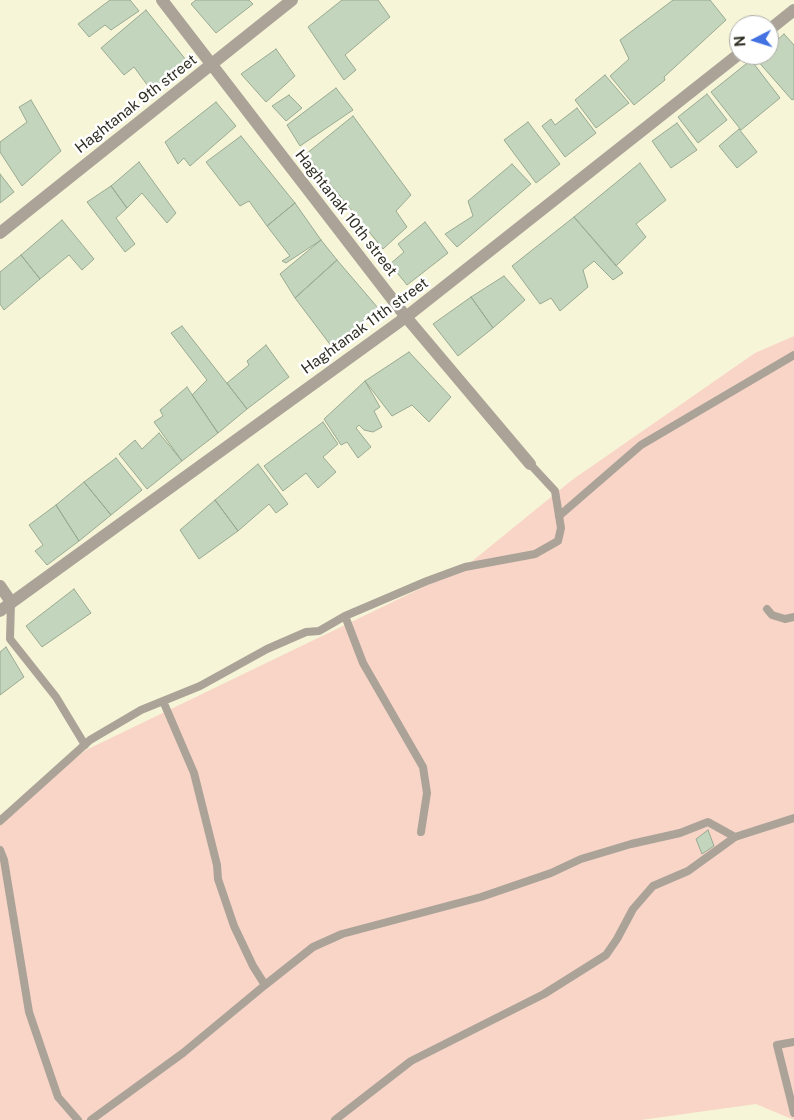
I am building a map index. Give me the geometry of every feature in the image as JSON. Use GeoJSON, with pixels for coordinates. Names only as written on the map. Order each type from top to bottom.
{"type":"FeatureCollection","features":[{"type":"Feature","properties":{"kind":"street","name":"Haghtanak 10th street"},"geometry":{"type":"LineString","coordinates":[[162,0],[406,317],[530,464]]}},
{"type":"Feature","properties":{"kind":"street","name":"Haghtanak 9th street"},"geometry":{"type":"LineString","coordinates":[[0,233],[292,0]]}},
{"type":"Feature","properties":{"kind":"street"},"geometry":{"type":"LineString","coordinates":[[779,22],[794,10]]}},
{"type":"Feature","properties":{"kind":"street","name":"Haghtanak 11th street"},"geometry":{"type":"LineString","coordinates":[[0,611],[406,317],[729,62]]}},
{"type":"Feature","properties":{"kind":"street"},"geometry":{"type":"LineString","coordinates":[[0,586],[11,602]]}},
{"type":"Feature","properties":{"kind":"lane"},"geometry":{"type":"LineString","coordinates":[[559,516],[642,445],[794,355]]}},
{"type":"Feature","properties":{"kind":"lane"},"geometry":{"type":"LineString","coordinates":[[0,821],[85,745],[141,710],[200,686],[267,649],[306,632],[319,631],[345,616],[465,567],[535,554],[558,540],[561,528],[555,492],[530,464]]}},
{"type":"Feature","properties":{"kind":"lane"},"geometry":{"type":"LineString","coordinates":[[11,602],[10,639],[56,697],[85,745]]}},
{"type":"Feature","properties":{"kind":"lane"},"geometry":{"type":"LineString","coordinates":[[767,610],[772,615],[785,619],[794,617]]}},
{"type":"Feature","properties":{"kind":"lane"},"geometry":{"type":"LineString","coordinates":[[345,616],[363,663],[423,767],[427,793],[420,832]]}},
{"type":"Feature","properties":{"kind":"lane"},"geometry":{"type":"LineString","coordinates":[[163,701],[194,773],[217,865],[218,880],[234,926],[253,966],[265,985]]}},
{"type":"Feature","properties":{"kind":"lane"},"geometry":{"type":"LineString","coordinates":[[335,1120],[411,1061],[544,994],[606,954],[617,939],[633,909],[653,886],[688,871],[735,837],[794,818]]}},
{"type":"Feature","properties":{"kind":"lane"},"geometry":{"type":"LineString","coordinates":[[91,1120],[183,1053],[313,947],[342,934],[480,897],[551,873],[581,859],[632,844],[680,833],[708,822],[735,837]]}},
{"type":"Feature","properties":{"kind":"lane"},"geometry":{"type":"LineString","coordinates":[[0,850],[4,860],[29,1012],[58,1097],[78,1120]]}},
{"type":"Feature","properties":{"kind":"lane"},"geometry":{"type":"LineString","coordinates":[[794,1042],[777,1045],[794,1113]]}},
{"type":"Feature","properties":{"kind":"shaded area"},"geometry":{"type":"Polygon","coordinates":[[[794,336],[794,1120],[756,1104],[641,1120],[0,1120],[0,815],[86,750],[465,567],[572,480],[755,353],[794,336]]]}},
{"type":"Feature","properties":{"kind":"building"},"geometry":{"type":"Polygon","coordinates":[[[110,0],[130,0],[139,11],[111,30],[105,25],[89,37],[78,24],[110,0]]]}},
{"type":"Feature","properties":{"kind":"building"},"geometry":{"type":"Polygon","coordinates":[[[196,0],[249,0],[253,4],[216,33],[191,4],[196,0]]]}},
{"type":"Feature","properties":{"kind":"building"},"geometry":{"type":"Polygon","coordinates":[[[342,0],[378,0],[390,17],[345,55],[356,70],[344,80],[308,27],[342,0]]]}},
{"type":"Feature","properties":{"kind":"building"},"geometry":{"type":"Polygon","coordinates":[[[673,0],[710,0],[726,20],[664,77],[665,80],[634,105],[610,76],[629,59],[620,40],[673,0]]]}},
{"type":"Feature","properties":{"kind":"building"},"geometry":{"type":"Polygon","coordinates":[[[146,10],[186,60],[151,90],[134,67],[124,75],[101,48],[146,10]]]}},
{"type":"Feature","properties":{"kind":"building"},"geometry":{"type":"Polygon","coordinates":[[[784,34],[794,45],[794,99],[792,100],[761,65],[779,65],[779,38],[784,34]]]}},
{"type":"Feature","properties":{"kind":"building"},"geometry":{"type":"Polygon","coordinates":[[[276,49],[295,76],[266,102],[241,74],[276,49]]]}},
{"type":"Feature","properties":{"kind":"building"},"geometry":{"type":"Polygon","coordinates":[[[745,65],[755,65],[780,98],[741,130],[711,92],[745,65]]]}},
{"type":"Feature","properties":{"kind":"building"},"geometry":{"type":"Polygon","coordinates":[[[605,75],[629,103],[596,128],[575,100],[605,75]]]}},
{"type":"Feature","properties":{"kind":"building"},"geometry":{"type":"Polygon","coordinates":[[[336,88],[353,110],[300,146],[287,125],[336,88]]]}},
{"type":"Feature","properties":{"kind":"building"},"geometry":{"type":"Polygon","coordinates":[[[707,94],[727,120],[698,143],[678,117],[707,94]]]}},
{"type":"Feature","properties":{"kind":"building"},"geometry":{"type":"Polygon","coordinates":[[[289,95],[302,108],[286,121],[272,106],[289,95]]]}},
{"type":"Feature","properties":{"kind":"building"},"geometry":{"type":"Polygon","coordinates":[[[31,100],[61,151],[22,186],[0,152],[0,142],[27,122],[19,107],[31,100]]]}},
{"type":"Feature","properties":{"kind":"building"},"geometry":{"type":"Polygon","coordinates":[[[216,102],[236,126],[190,166],[184,158],[178,164],[165,142],[216,102]]]}},
{"type":"Feature","properties":{"kind":"building"},"geometry":{"type":"Polygon","coordinates":[[[577,108],[596,133],[565,157],[542,126],[551,119],[555,125],[577,108]]]}},
{"type":"Feature","properties":{"kind":"building"},"geometry":{"type":"Polygon","coordinates":[[[353,116],[411,195],[396,211],[407,227],[383,249],[306,154],[353,116]]]}},
{"type":"Feature","properties":{"kind":"building"},"geometry":{"type":"Polygon","coordinates":[[[528,122],[560,164],[536,183],[504,140],[528,122]]]}},
{"type":"Feature","properties":{"kind":"building"},"geometry":{"type":"Polygon","coordinates":[[[677,123],[697,150],[671,168],[652,141],[677,123]]]}},
{"type":"Feature","properties":{"kind":"building"},"geometry":{"type":"Polygon","coordinates":[[[739,129],[757,152],[737,168],[719,146],[739,129]]]}},
{"type":"Feature","properties":{"kind":"building"},"geometry":{"type":"Polygon","coordinates":[[[241,136],[295,203],[267,226],[249,201],[240,206],[206,162],[241,136]]]}},
{"type":"Feature","properties":{"kind":"building"},"geometry":{"type":"Polygon","coordinates":[[[139,162],[176,213],[167,223],[142,193],[127,208],[111,186],[139,162]]]}},
{"type":"Feature","properties":{"kind":"building"},"geometry":{"type":"Polygon","coordinates":[[[640,163],[666,200],[636,224],[646,237],[616,266],[574,217],[640,163]]]}},
{"type":"Feature","properties":{"kind":"building"},"geometry":{"type":"Polygon","coordinates":[[[512,164],[531,184],[457,247],[445,234],[473,216],[468,201],[512,164]]]}},
{"type":"Feature","properties":{"kind":"building"},"geometry":{"type":"Polygon","coordinates":[[[0,174],[14,192],[0,203],[0,174]]]}},
{"type":"Feature","properties":{"kind":"building"},"geometry":{"type":"Polygon","coordinates":[[[111,186],[127,208],[116,218],[135,244],[125,252],[87,202],[111,186]]]}},
{"type":"Feature","properties":{"kind":"building"},"geometry":{"type":"Polygon","coordinates":[[[295,203],[321,240],[286,263],[282,261],[290,256],[267,226],[295,203]]]}},
{"type":"Feature","properties":{"kind":"building"},"geometry":{"type":"Polygon","coordinates":[[[574,217],[623,273],[613,280],[594,261],[583,270],[588,287],[560,311],[551,298],[540,304],[512,266],[574,217]]]}},
{"type":"Feature","properties":{"kind":"building"},"geometry":{"type":"Polygon","coordinates":[[[62,220],[94,259],[82,270],[69,255],[40,279],[21,255],[62,220]]]}},
{"type":"Feature","properties":{"kind":"building"},"geometry":{"type":"Polygon","coordinates":[[[425,222],[448,253],[407,285],[390,264],[404,252],[398,244],[425,222]]]}},
{"type":"Feature","properties":{"kind":"building"},"geometry":{"type":"Polygon","coordinates":[[[321,240],[337,260],[295,298],[280,274],[321,240]]]}},
{"type":"Feature","properties":{"kind":"building"},"geometry":{"type":"Polygon","coordinates":[[[21,255],[40,279],[4,310],[0,304],[0,272],[21,255]]]}},
{"type":"Feature","properties":{"kind":"building"},"geometry":{"type":"Polygon","coordinates":[[[337,260],[378,308],[332,347],[295,298],[337,260]]]}},
{"type":"Feature","properties":{"kind":"building"},"geometry":{"type":"Polygon","coordinates":[[[504,276],[525,300],[493,328],[471,297],[504,276]]]}},
{"type":"Feature","properties":{"kind":"building"},"geometry":{"type":"Polygon","coordinates":[[[471,297],[493,328],[458,356],[433,324],[471,297]]]}},
{"type":"Feature","properties":{"kind":"building"},"geometry":{"type":"Polygon","coordinates":[[[182,326],[247,409],[218,433],[192,395],[207,380],[171,333],[182,326]]]}},
{"type":"Feature","properties":{"kind":"building"},"geometry":{"type":"Polygon","coordinates":[[[266,345],[289,377],[247,409],[227,383],[249,365],[247,361],[266,345]]]}},
{"type":"Feature","properties":{"kind":"building"},"geometry":{"type":"Polygon","coordinates":[[[409,352],[451,397],[429,422],[412,405],[392,416],[365,381],[409,352]]]}},
{"type":"Feature","properties":{"kind":"building"},"geometry":{"type":"Polygon","coordinates":[[[365,381],[380,407],[374,411],[382,427],[373,432],[364,430],[359,425],[356,428],[371,447],[358,458],[347,442],[341,445],[324,419],[365,381]]]}},
{"type":"Feature","properties":{"kind":"building"},"geometry":{"type":"Polygon","coordinates":[[[187,387],[218,433],[182,461],[154,422],[163,416],[160,410],[187,387]]]}},
{"type":"Feature","properties":{"kind":"building"},"geometry":{"type":"Polygon","coordinates":[[[323,422],[338,444],[323,457],[336,472],[318,488],[306,473],[283,491],[264,466],[323,422]]]}},
{"type":"Feature","properties":{"kind":"building"},"geometry":{"type":"Polygon","coordinates":[[[159,433],[182,461],[147,489],[119,454],[135,440],[142,449],[159,433]]]}},
{"type":"Feature","properties":{"kind":"building"},"geometry":{"type":"Polygon","coordinates":[[[116,458],[142,490],[111,515],[84,482],[116,458]]]}},
{"type":"Feature","properties":{"kind":"building"},"geometry":{"type":"Polygon","coordinates":[[[258,464],[288,504],[276,513],[269,504],[238,531],[215,500],[258,464]]]}},
{"type":"Feature","properties":{"kind":"building"},"geometry":{"type":"Polygon","coordinates":[[[84,482],[111,515],[79,541],[56,505],[84,482]]]}},
{"type":"Feature","properties":{"kind":"building"},"geometry":{"type":"Polygon","coordinates":[[[215,500],[238,531],[199,559],[180,530],[215,500]]]}},
{"type":"Feature","properties":{"kind":"building"},"geometry":{"type":"Polygon","coordinates":[[[56,505],[79,541],[47,565],[35,551],[43,545],[29,525],[56,505]]]}},
{"type":"Feature","properties":{"kind":"building"},"geometry":{"type":"Polygon","coordinates":[[[74,589],[91,613],[42,647],[26,626],[74,589]]]}},
{"type":"Feature","properties":{"kind":"building"},"geometry":{"type":"Polygon","coordinates":[[[6,647],[24,677],[0,695],[0,652],[6,647]]]}},
{"type":"Feature","properties":{"kind":"building"},"geometry":{"type":"Polygon","coordinates":[[[708,830],[714,846],[702,854],[696,839],[708,830]]]}}]}
